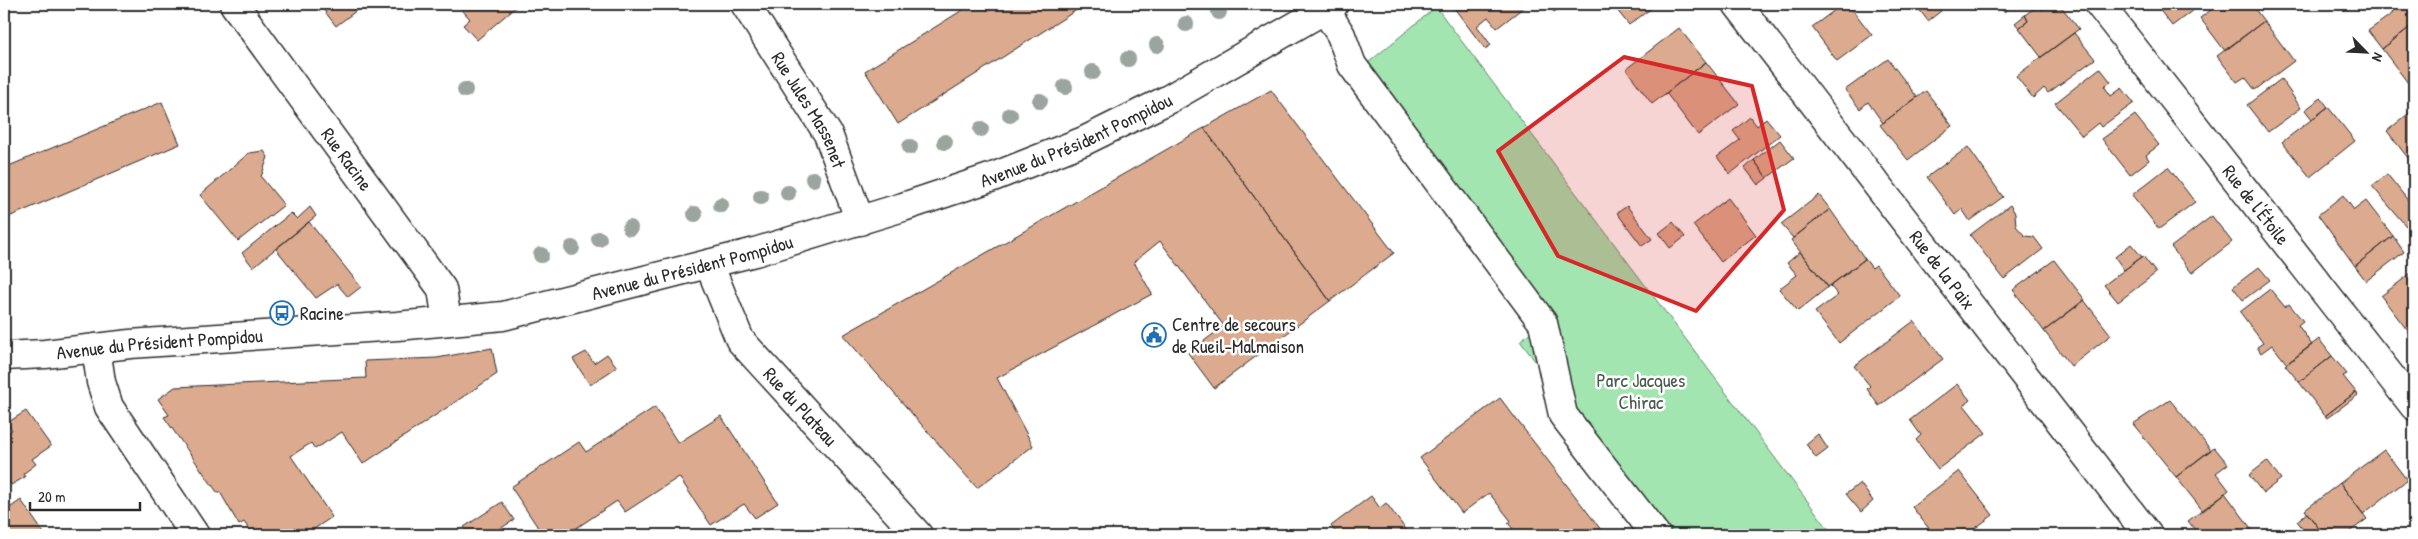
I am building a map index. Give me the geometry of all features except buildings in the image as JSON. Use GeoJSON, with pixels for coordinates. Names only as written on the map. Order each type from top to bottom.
{"type":"FeatureCollection","features":[{"type":"Feature","properties":{"kind":"street","name":"Rue Racine"},"geometry":{"type":"LineString","coordinates":[[234,4],[442,289],[447,321]]}},
{"type":"Feature","properties":{"kind":"street","name":"Rue Jules Massenet"},"geometry":{"type":"LineString","coordinates":[[745,4],[828,134],[860,221]]}},
{"type":"Feature","properties":{"kind":"street","name":"Rue de la Paix"},"geometry":{"type":"LineString","coordinates":[[1737,4],[2148,535]]}},
{"type":"Feature","properties":{"kind":"street","name":"Rue de l'Étoile"},"geometry":{"type":"LineString","coordinates":[[2099,4],[2414,406]]}},
{"type":"Feature","properties":{"kind":"street","name":"Avenue du Président Pompidou"},"geometry":{"type":"LineString","coordinates":[[4,356],[130,344],[397,326],[503,316],[755,252],[860,221],[993,177],[1084,142],[1169,99],[1330,6]]}},
{"type":"Feature","properties":{"kind":"street"},"geometry":{"type":"LineString","coordinates":[[1330,6],[1352,65],[1543,323],[1564,415],[1656,535]]}},
{"type":"Feature","properties":{"kind":"street","name":"Rue du Plateau"},"geometry":{"type":"LineString","coordinates":[[709,264],[740,340],[918,535]]}},
{"type":"Feature","properties":{"kind":"street"},"geometry":{"type":"LineString","coordinates":[[96,348],[101,382],[109,407],[195,535]]}},
{"type":"Feature","properties":{"kind":"highlighted area"},"geometry":{"type":"Polygon","coordinates":[[[1624,57],[1752,86],[1784,210],[1696,311],[1558,256],[1498,151],[1624,57]]]}},
{"type":"Feature","properties":{"kind":"green space","name":"Parc Jacques Chirac"},"geometry":{"type":"Polygon","coordinates":[[[1436,7],[1833,535],[1666,535],[1520,341],[1533,330],[1346,81],[1436,7]]]}},
{"type":"Feature","properties":{"kind":"place","name":"Racine"},"geometry":{"type":"Point","coordinates":[282,313]}},
{"type":"Feature","properties":{"kind":"place","name":"Centre de secours de Rueil-Malmaison"},"geometry":{"type":"Point","coordinates":[1154,335]}}]}
